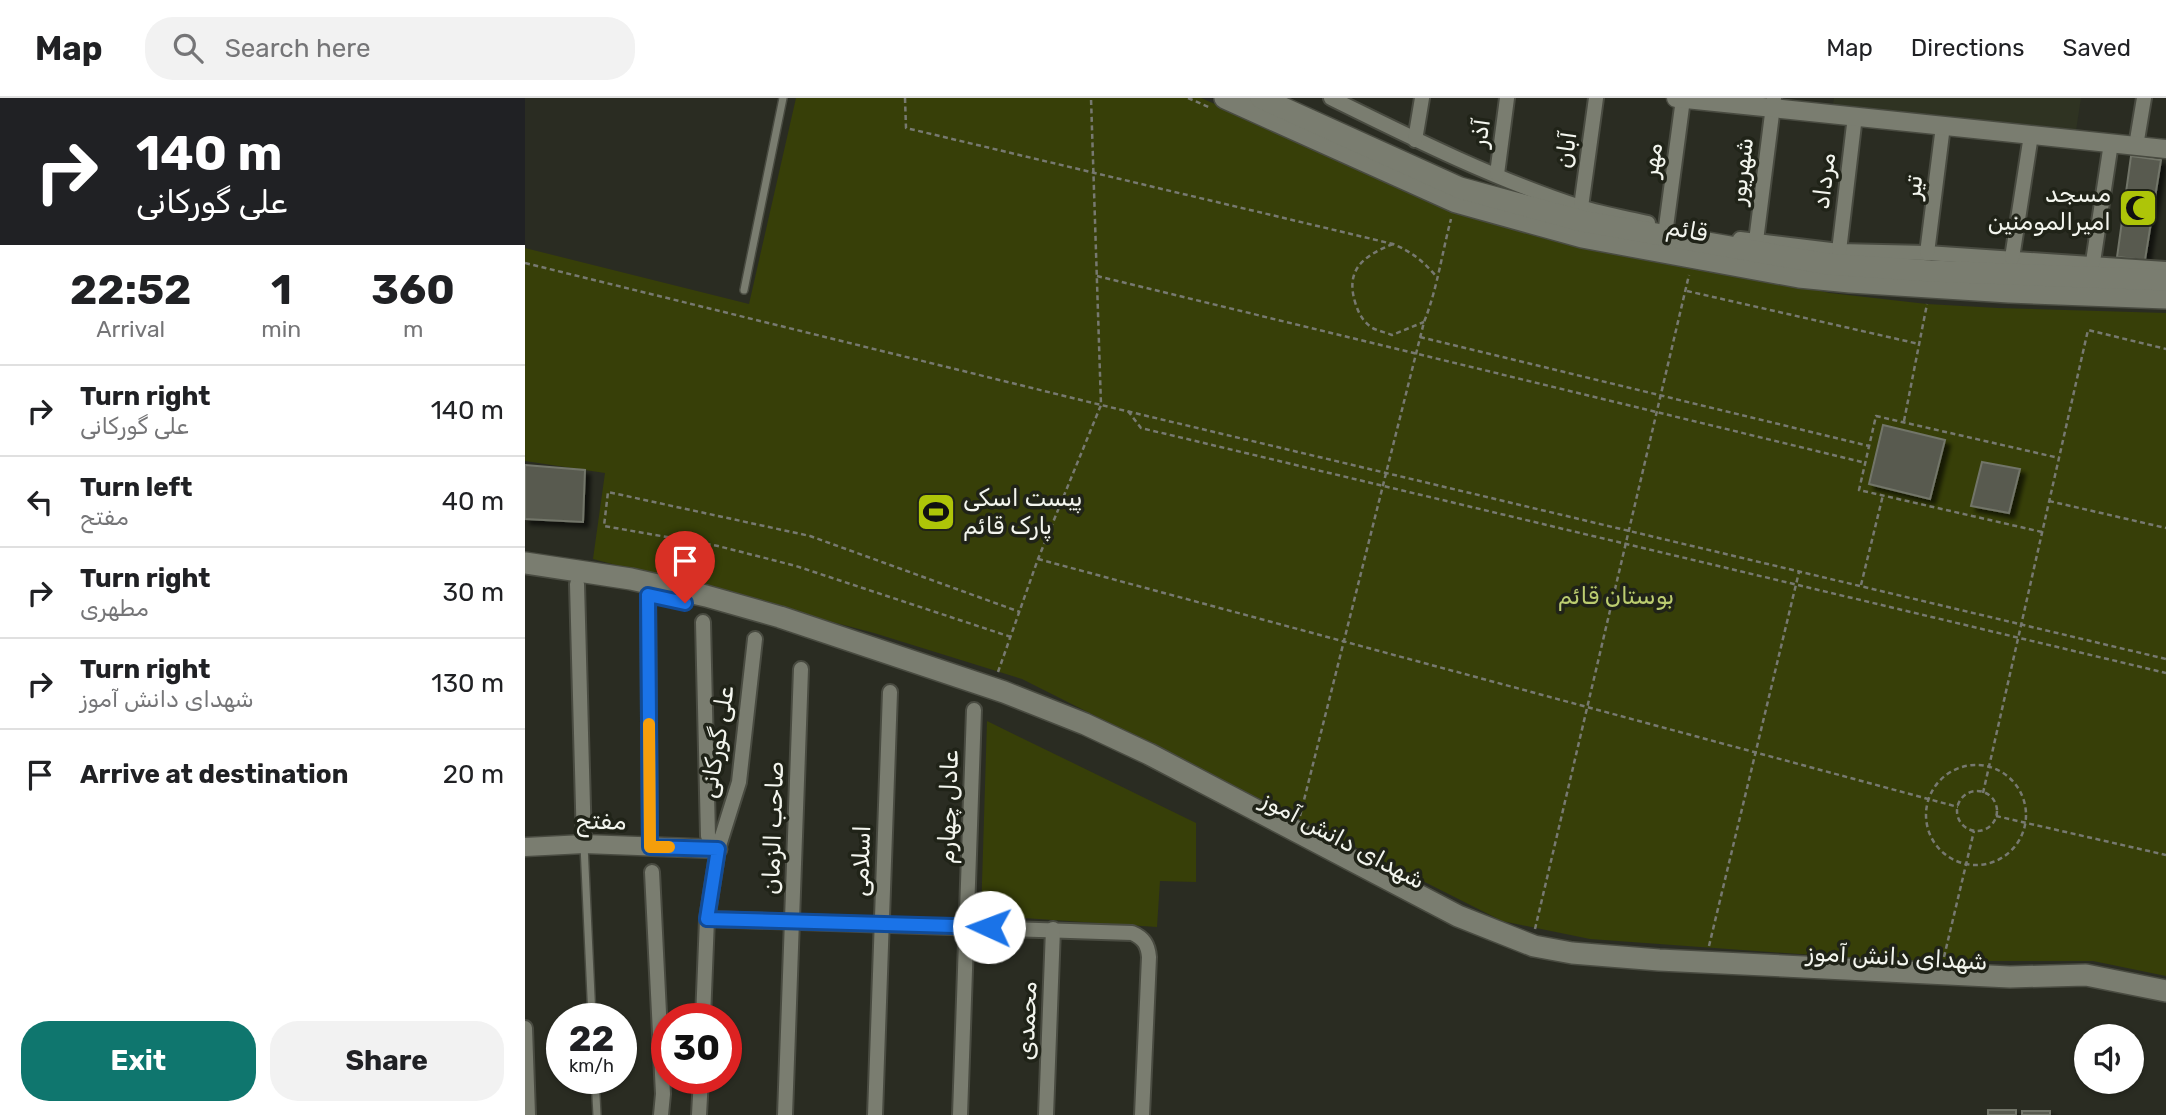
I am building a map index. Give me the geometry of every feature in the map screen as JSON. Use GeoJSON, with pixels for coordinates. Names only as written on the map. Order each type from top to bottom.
{"type":"FeatureCollection","features":[{"type":"Feature","properties":{"kind":"main road","name":"قائم"},"geometry":{"type":"LineString","coordinates":[[1226,98],[1456,202],[1582,237],[1799,277],[1931,287],[2166,298]]}},
{"type":"Feature","properties":{"kind":"main road","name":"قائم"},"geometry":{"type":"LineString","coordinates":[[1261,98],[1460,188],[1581,221],[1827,264],[1930,271],[2166,280]]}},
{"type":"Feature","properties":{"kind":"main road"},"geometry":{"type":"LineString","coordinates":[[525,563],[650,589],[706,596],[854,641],[1004,692],[1085,724],[1297,830],[1458,916],[1534,946],[1572,953],[1717,963],[1999,977],[2086,975],[2166,991]]}},
{"type":"Feature","properties":{"kind":"main road","name":"شهدای دانش آموز"},"geometry":{"type":"LineString","coordinates":[[525,576],[577,584],[650,589],[978,695],[1071,732],[1202,793],[1450,927],[1497,947],[1532,957],[1570,966],[1647,971],[1966,987],[2091,990],[2166,1005]]}},
{"type":"Feature","properties":{"kind":"street"},"geometry":{"type":"LineString","coordinates":[[1331,98],[1415,140],[1581,207],[1665,227],[1839,251],[1927,253],[2166,268]]}},
{"type":"Feature","properties":{"kind":"street"},"geometry":{"type":"LineString","coordinates":[[1415,140],[1422,98]]}},
{"type":"Feature","properties":{"kind":"street","name":"آذر"},"geometry":{"type":"LineString","coordinates":[[1497,174],[1507,98]]}},
{"type":"Feature","properties":{"kind":"street","name":"آبان"},"geometry":{"type":"LineString","coordinates":[[1581,207],[1596,98]]}},
{"type":"Feature","properties":{"kind":"street"},"geometry":{"type":"LineString","coordinates":[[1676,98],[1773,103],[1855,116],[2166,149]]}},
{"type":"Feature","properties":{"kind":"street"},"geometry":{"type":"LineString","coordinates":[[2136,146],[2144,98]]}},
{"type":"Feature","properties":{"kind":"street","name":"مهر"},"geometry":{"type":"LineString","coordinates":[[1665,227],[1683,99]]}},
{"type":"Feature","properties":{"kind":"street","name":"شهریور"},"geometry":{"type":"LineString","coordinates":[[1756,241],[1773,103]]}},
{"type":"Feature","properties":{"kind":"street","name":"مرداد"},"geometry":{"type":"LineString","coordinates":[[1839,251],[1855,116]]}},
{"type":"Feature","properties":{"kind":"street","name":"تیر"},"geometry":{"type":"LineString","coordinates":[[1927,253],[1943,126]]}},
{"type":"Feature","properties":{"kind":"street"},"geometry":{"type":"LineString","coordinates":[[2012,258],[2031,135]]}},
{"type":"Feature","properties":{"kind":"street"},"geometry":{"type":"LineString","coordinates":[[2093,262],[2111,143]]}},
{"type":"Feature","properties":{"kind":"street"},"geometry":{"type":"LineString","coordinates":[[577,584],[584,844]]}},
{"type":"Feature","properties":{"kind":"street"},"geometry":{"type":"LineString","coordinates":[[650,589],[650,847]]}},
{"type":"Feature","properties":{"kind":"street"},"geometry":{"type":"LineString","coordinates":[[703,622],[708,836],[718,849]]}},
{"type":"Feature","properties":{"kind":"street","name":"علی گورکانی"},"geometry":{"type":"LineString","coordinates":[[704,1003],[707,919],[718,849],[739,782],[755,639]]}},
{"type":"Feature","properties":{"kind":"street","name":"صاحب الزمان"},"geometry":{"type":"LineString","coordinates":[[785,1115],[801,669]]}},
{"type":"Feature","properties":{"kind":"street","name":"اسلامی"},"geometry":{"type":"LineString","coordinates":[[874,1115],[890,692]]}},
{"type":"Feature","properties":{"kind":"street","name":"عادل چهارم"},"geometry":{"type":"LineString","coordinates":[[960,1115],[974,710]]}},
{"type":"Feature","properties":{"kind":"street","name":"مفتح"},"geometry":{"type":"LineString","coordinates":[[525,847],[584,844],[718,849]]}},
{"type":"Feature","properties":{"kind":"street"},"geometry":{"type":"LineString","coordinates":[[652,872],[663,1094],[661,1115]]}},
{"type":"Feature","properties":{"kind":"street"},"geometry":{"type":"LineString","coordinates":[[707,919],[1132,933],[1146,943],[1149,957],[1142,1115]]}},
{"type":"Feature","properties":{"kind":"street","name":"محمدی"},"geometry":{"type":"LineString","coordinates":[[1046,1115],[1053,929]]}},
{"type":"Feature","properties":{"kind":"street"},"geometry":{"type":"LineString","coordinates":[[525,1028],[528,1115]]}},
{"type":"Feature","properties":{"kind":"street"},"geometry":{"type":"LineString","coordinates":[[699,1115],[700,1094]]}},
{"type":"Feature","properties":{"kind":"lane"},"geometry":{"type":"LineString","coordinates":[[744,290],[783,98]]}},
{"type":"Feature","properties":{"kind":"lane"},"geometry":{"type":"LineString","coordinates":[[584,844],[591,1003]]}},
{"type":"Feature","properties":{"kind":"lane"},"geometry":{"type":"LineString","coordinates":[[596,1094],[597,1115]]}},
{"type":"Feature","properties":{"kind":"path"},"geometry":{"type":"LineString","coordinates":[[905,98],[906,128],[1393,244],[1410,251],[1436,276]]}},
{"type":"Feature","properties":{"kind":"path"},"geometry":{"type":"LineString","coordinates":[[997,675],[1038,559],[1101,405],[1091,98]]}},
{"type":"Feature","properties":{"kind":"path"},"geometry":{"type":"LineString","coordinates":[[1300,817],[1456,202]]}},
{"type":"Feature","properties":{"kind":"path"},"geometry":{"type":"LineString","coordinates":[[1393,244],[1373,252],[1359,265],[1351,279],[1353,297],[1360,316],[1372,328],[1392,335],[1424,322]]}},
{"type":"Feature","properties":{"kind":"path"},"geometry":{"type":"LineString","coordinates":[[1535,929],[1693,258]]}},
{"type":"Feature","properties":{"kind":"path"},"geometry":{"type":"LineString","coordinates":[[525,263],[1101,405],[2166,659]]}},
{"type":"Feature","properties":{"kind":"path"},"geometry":{"type":"LineString","coordinates":[[1097,276],[1865,463]]}},
{"type":"Feature","properties":{"kind":"path"},"geometry":{"type":"LineString","coordinates":[[1904,422],[1931,287]]}},
{"type":"Feature","properties":{"kind":"path"},"geometry":{"type":"LineString","coordinates":[[1686,290],[1919,344]]}},
{"type":"Feature","properties":{"kind":"path"},"geometry":{"type":"LineString","coordinates":[[1983,793],[2088,330],[2166,349]]}},
{"type":"Feature","properties":{"kind":"path"},"geometry":{"type":"LineString","coordinates":[[1420,337],[1870,446]]}},
{"type":"Feature","properties":{"kind":"path"},"geometry":{"type":"LineString","coordinates":[[1128,411],[1140,428],[2166,673]]}},
{"type":"Feature","properties":{"kind":"path"},"geometry":{"type":"LineString","coordinates":[[2042,532],[1859,490],[1865,463],[1877,416],[2059,458]]}},
{"type":"Feature","properties":{"kind":"path"},"geometry":{"type":"LineString","coordinates":[[1011,637],[796,566],[718,546],[604,526],[608,492],[810,536],[1020,612]]}},
{"type":"Feature","properties":{"kind":"path"},"geometry":{"type":"LineString","coordinates":[[1861,585],[1883,495]]}},
{"type":"Feature","properties":{"kind":"path"},"geometry":{"type":"LineString","coordinates":[[2049,501],[2166,528]]}},
{"type":"Feature","properties":{"kind":"path"},"geometry":{"type":"LineString","coordinates":[[1038,559],[1958,807]]}},
{"type":"Feature","properties":{"kind":"path"},"geometry":{"type":"LineString","coordinates":[[1709,946],[1799,571]]}},
{"type":"Feature","properties":{"kind":"path"},"geometry":{"type":"LineString","coordinates":[[1974,765],[1989,766],[2003,772],[2014,782],[2021,794],[2025,823],[2020,838],[2004,856],[1982,865],[1950,859],[1937,848],[1929,833],[1926,816],[1928,799],[1935,786],[1952,771],[1974,765]]}},
{"type":"Feature","properties":{"kind":"path"},"geometry":{"type":"LineString","coordinates":[[1983,793],[1993,799],[1996,816],[1985,829],[1974,831],[1959,820],[1958,807],[1965,796],[1983,793]]}},
{"type":"Feature","properties":{"kind":"path"},"geometry":{"type":"LineString","coordinates":[[1996,816],[2166,855]]}},
{"type":"Feature","properties":{"kind":"path"},"geometry":{"type":"LineString","coordinates":[[1943,961],[1974,831]]}},
{"type":"Feature","properties":{"kind":"shaded area"},"geometry":{"type":"Polygon","coordinates":[[[1834,98],[2081,98],[2075,137],[1832,110],[1834,98]]]}},
{"type":"Feature","properties":{"kind":"green space","name":"بوستان قائم"},"geometry":{"type":"Polygon","coordinates":[[[796,98],[1201,98],[1475,216],[1830,293],[1927,304],[2166,313],[2166,976],[2093,961],[1895,961],[1590,939],[1502,921],[1022,679],[874,633],[593,559],[605,473],[525,461],[525,248],[749,304],[796,98]]]}},
{"type":"Feature","properties":{"kind":"green space"},"geometry":{"type":"Polygon","coordinates":[[[987,721],[1196,823],[1196,882],[1160,881],[1157,927],[981,915],[987,721]]]}},
{"type":"Feature","properties":{"kind":"building","name":"مسجد امیرالمومنین"},"geometry":{"type":"Polygon","coordinates":[[[2131,156],[2161,160],[2145,260],[2117,257],[2131,156]]]}},
{"type":"Feature","properties":{"kind":"building"},"geometry":{"type":"Polygon","coordinates":[[[1883,425],[1945,440],[1930,499],[1869,484],[1883,425]]]}},
{"type":"Feature","properties":{"kind":"building"},"geometry":{"type":"Polygon","coordinates":[[[1982,462],[2020,469],[2009,513],[1971,506],[1982,462]]]}},
{"type":"Feature","properties":{"kind":"building"},"geometry":{"type":"Polygon","coordinates":[[[525,465],[585,470],[583,522],[525,519],[525,465]]]}},
{"type":"Feature","properties":{"kind":"building"},"geometry":{"type":"Polygon","coordinates":[[[1988,1110],[2016,1110],[2016,1115],[1988,1115],[1988,1110]]]}},
{"type":"Feature","properties":{"kind":"building"},"geometry":{"type":"Polygon","coordinates":[[[2022,1111],[2050,1111],[2050,1115],[2022,1115],[2022,1111]]]}},
{"type":"Feature","properties":{"kind":"slow traffic"},"geometry":{"type":"LineString","coordinates":[[649,724],[650,847],[669,847]]}},
{"type":"Feature","properties":{"kind":"place","name":"مسجد امیرالمومنین"},"geometry":{"type":"Point","coordinates":[2138,208]}},
{"type":"Feature","properties":{"kind":"place","name":"پیست اسکی پارک قائم"},"geometry":{"type":"Point","coordinates":[936,512]}},
{"type":"Feature","properties":{"kind":"route"},"geometry":{"type":"LineString","coordinates":[[685,603],[648,595],[650,847],[718,849],[707,919],[989,927]]}}]}
